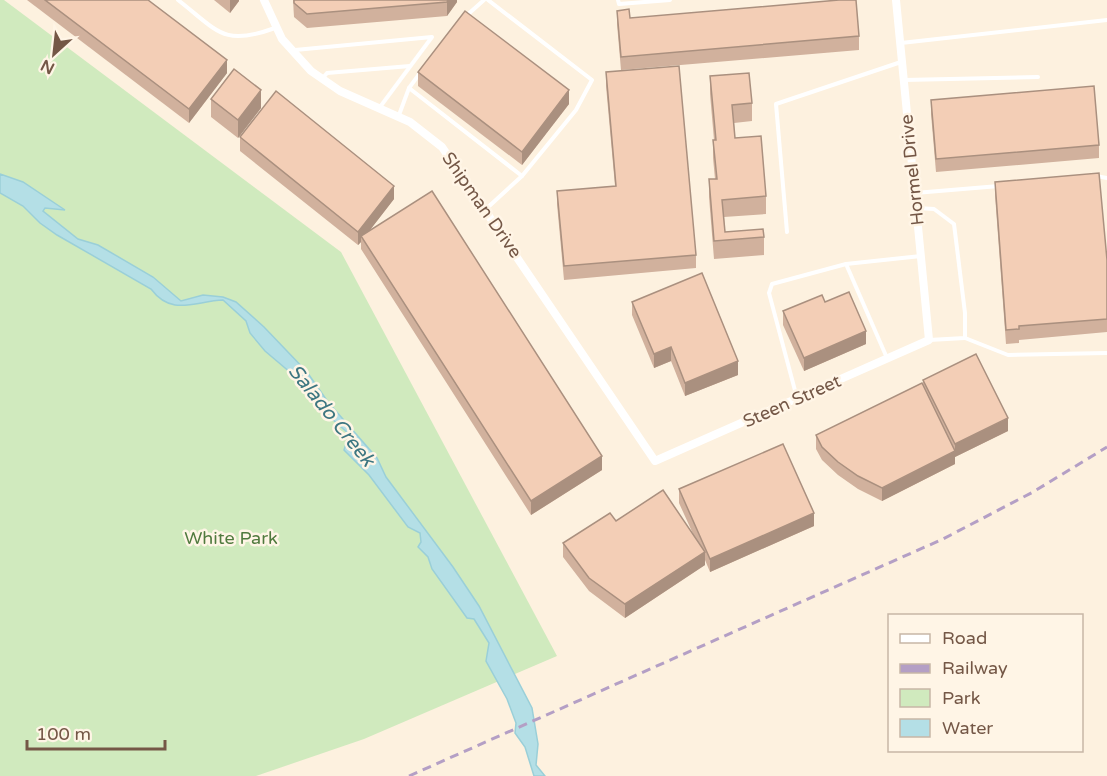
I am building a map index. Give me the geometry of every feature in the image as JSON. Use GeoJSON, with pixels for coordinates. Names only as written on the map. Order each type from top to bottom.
{"type":"FeatureCollection","features":[{"type":"Feature","properties":{"kind":"street","name":"Shipman Drive"},"geometry":{"type":"LineString","coordinates":[[264,0],[275,28],[291,51],[321,79],[339,91],[399,115],[442,147],[656,461]]}},
{"type":"Feature","properties":{"kind":"street","name":"Hormel Drive"},"geometry":{"type":"LineString","coordinates":[[896,0],[929,340]]}},
{"type":"Feature","properties":{"kind":"street","name":"Steen Street"},"geometry":{"type":"LineString","coordinates":[[656,461],[929,340]]}},
{"type":"Feature","properties":{"kind":"lane"},"geometry":{"type":"LineString","coordinates":[[178,0],[224,35],[238,38],[275,28]]}},
{"type":"Feature","properties":{"kind":"lane"},"geometry":{"type":"LineString","coordinates":[[460,21],[486,0],[592,80],[576,110],[522,176],[486,209]]}},
{"type":"Feature","properties":{"kind":"lane"},"geometry":{"type":"LineString","coordinates":[[618,0],[619,4],[670,0]]}},
{"type":"Feature","properties":{"kind":"lane"},"geometry":{"type":"LineString","coordinates":[[900,43],[1107,20]]}},
{"type":"Feature","properties":{"kind":"lane"},"geometry":{"type":"LineString","coordinates":[[291,51],[432,37],[380,107]]}},
{"type":"Feature","properties":{"kind":"lane"},"geometry":{"type":"LineString","coordinates":[[787,232],[776,104],[902,62]]}},
{"type":"Feature","properties":{"kind":"lane"},"geometry":{"type":"LineString","coordinates":[[321,79],[327,73],[411,66]]}},
{"type":"Feature","properties":{"kind":"lane"},"geometry":{"type":"LineString","coordinates":[[399,115],[409,88],[423,70]]}},
{"type":"Feature","properties":{"kind":"lane"},"geometry":{"type":"LineString","coordinates":[[904,80],[1038,76]]}},
{"type":"Feature","properties":{"kind":"lane"},"geometry":{"type":"LineString","coordinates":[[409,88],[522,176]]}},
{"type":"Feature","properties":{"kind":"lane"},"geometry":{"type":"LineString","coordinates":[[1085,178],[1097,176],[1107,178]]}},
{"type":"Feature","properties":{"kind":"lane"},"geometry":{"type":"LineString","coordinates":[[915,193],[1005,185]]}},
{"type":"Feature","properties":{"kind":"lane"},"geometry":{"type":"LineString","coordinates":[[916,208],[934,209],[954,224],[965,314],[965,338]]}},
{"type":"Feature","properties":{"kind":"lane"},"geometry":{"type":"LineString","coordinates":[[797,398],[769,288],[772,284],[846,264],[921,256]]}},
{"type":"Feature","properties":{"kind":"lane"},"geometry":{"type":"LineString","coordinates":[[846,264],[888,359]]}},
{"type":"Feature","properties":{"kind":"lane"},"geometry":{"type":"LineString","coordinates":[[929,340],[958,341],[965,338],[1008,355],[1107,353]]}},
{"type":"Feature","properties":{"kind":"green space","name":"White Park"},"geometry":{"type":"Polygon","coordinates":[[[0,0],[4,0],[341,252],[557,656],[364,739],[256,776],[0,776],[0,0]]]}},
{"type":"Feature","properties":{"kind":"water","name":"Salado Creek"},"geometry":{"type":"Polygon","coordinates":[[[0,174],[23,182],[65,210],[45,208],[43,211],[78,239],[98,245],[153,277],[181,301],[203,295],[223,297],[236,302],[264,327],[307,372],[328,402],[377,458],[386,477],[479,606],[532,708],[538,744],[536,765],[545,776],[534,776],[525,747],[515,733],[516,723],[507,699],[486,661],[489,643],[474,619],[467,618],[432,569],[428,557],[418,547],[421,542],[420,533],[408,527],[369,475],[344,450],[349,434],[323,411],[311,390],[265,351],[250,333],[246,321],[223,300],[184,305],[167,303],[151,289],[57,235],[40,223],[23,206],[0,193],[0,174]]]}},
{"type":"Feature","properties":{"kind":"building"},"geometry":{"type":"Polygon","coordinates":[[[45,0],[148,0],[227,60],[189,109],[45,0]]]}},
{"type":"Feature","properties":{"kind":"building"},"geometry":{"type":"Polygon","coordinates":[[[294,0],[448,0],[447,2],[307,14],[294,3],[294,0]]]}},
{"type":"Feature","properties":{"kind":"building"},"geometry":{"type":"Polygon","coordinates":[[[856,0],[859,36],[621,57],[617,11],[629,9],[630,18],[856,0]]]}},
{"type":"Feature","properties":{"kind":"building"},"geometry":{"type":"Polygon","coordinates":[[[465,11],[569,90],[522,152],[418,72],[465,11]]]}},
{"type":"Feature","properties":{"kind":"building"},"geometry":{"type":"Polygon","coordinates":[[[679,66],[696,255],[564,266],[557,191],[616,186],[606,72],[679,66]]]}},
{"type":"Feature","properties":{"kind":"building"},"geometry":{"type":"Polygon","coordinates":[[[234,69],[261,90],[238,120],[211,99],[234,69]]]}},
{"type":"Feature","properties":{"kind":"building"},"geometry":{"type":"Polygon","coordinates":[[[749,73],[752,103],[732,105],[735,138],[761,136],[766,196],[722,200],[725,232],[763,229],[764,237],[714,241],[709,179],[717,179],[710,76],[749,73]]]}},
{"type":"Feature","properties":{"kind":"building"},"geometry":{"type":"Polygon","coordinates":[[[1094,86],[1099,145],[936,159],[931,100],[1094,86]]]}},
{"type":"Feature","properties":{"kind":"building"},"geometry":{"type":"Polygon","coordinates":[[[276,91],[394,186],[358,232],[240,137],[276,91]]]}},
{"type":"Feature","properties":{"kind":"building"},"geometry":{"type":"Polygon","coordinates":[[[1099,173],[1107,260],[1107,319],[1019,326],[1019,329],[1006,330],[995,182],[1099,173]]]}},
{"type":"Feature","properties":{"kind":"building"},"geometry":{"type":"Polygon","coordinates":[[[432,191],[602,456],[531,501],[361,236],[432,191]]]}},
{"type":"Feature","properties":{"kind":"building"},"geometry":{"type":"Polygon","coordinates":[[[702,273],[738,361],[685,383],[671,347],[654,354],[632,302],[702,273]]]}},
{"type":"Feature","properties":{"kind":"building"},"geometry":{"type":"Polygon","coordinates":[[[849,292],[866,331],[804,358],[783,311],[822,295],[825,302],[849,292]]]}},
{"type":"Feature","properties":{"kind":"building"},"geometry":{"type":"Polygon","coordinates":[[[976,354],[1008,418],[955,444],[923,380],[976,354]]]}},
{"type":"Feature","properties":{"kind":"building"},"geometry":{"type":"Polygon","coordinates":[[[922,383],[955,451],[882,488],[858,476],[822,447],[816,435],[922,383]]]}},
{"type":"Feature","properties":{"kind":"building"},"geometry":{"type":"Polygon","coordinates":[[[783,444],[814,513],[710,559],[679,489],[783,444]]]}},
{"type":"Feature","properties":{"kind":"building"},"geometry":{"type":"Polygon","coordinates":[[[663,490],[705,552],[625,604],[589,578],[563,543],[610,513],[616,521],[663,490]]]}},
{"type":"Feature","properties":{"kind":"railway"},"geometry":{"type":"LineString","coordinates":[[409,776],[943,539],[1033,492],[1107,447]]}}]}
